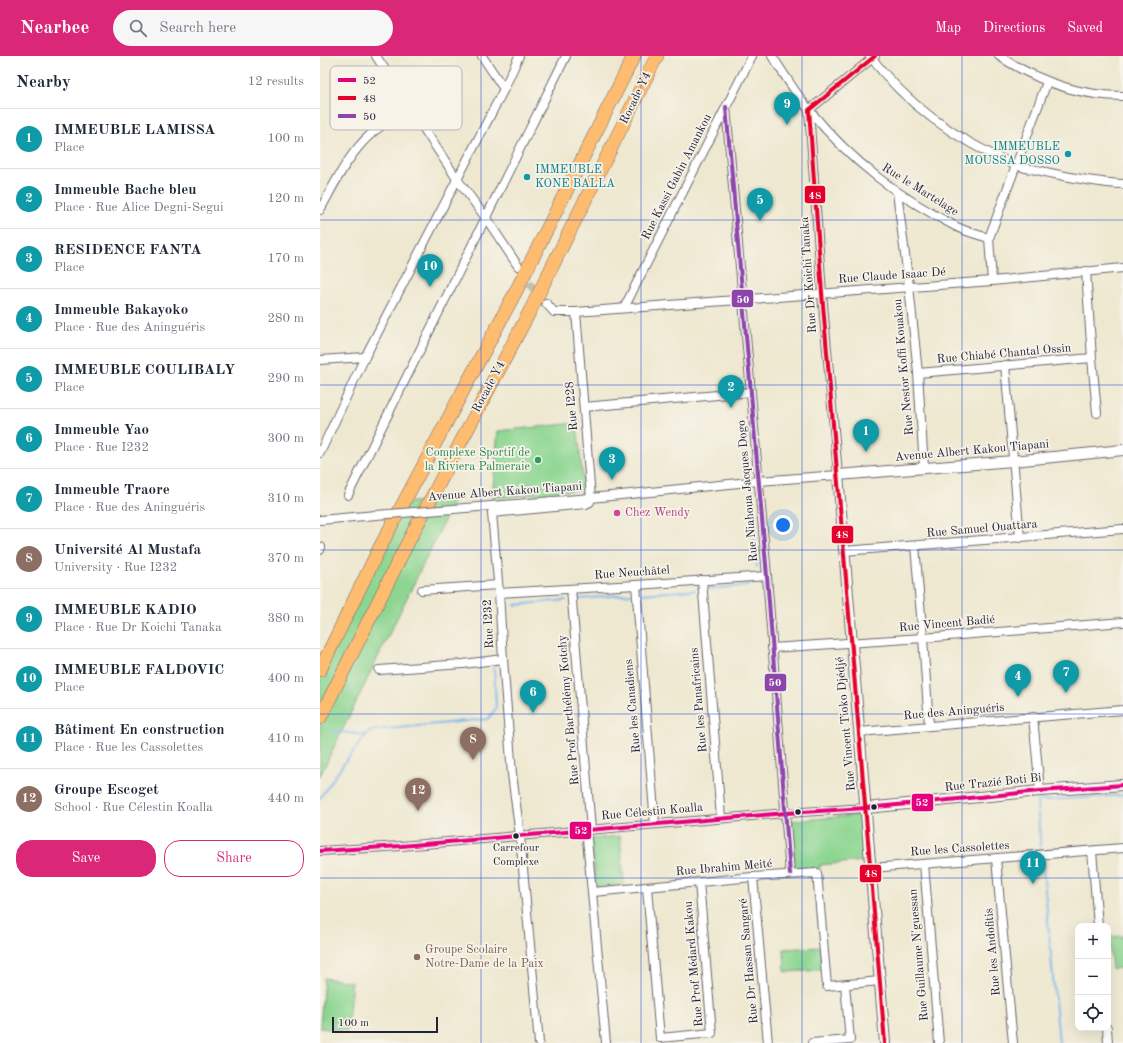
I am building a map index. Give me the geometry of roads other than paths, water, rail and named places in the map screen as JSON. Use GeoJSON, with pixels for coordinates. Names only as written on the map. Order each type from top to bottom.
{"type":"FeatureCollection","features":[{"type":"Feature","properties":{"kind":"highway","name":"Rocade Y4"},"geometry":{"type":"LineString","coordinates":[[320,670],[379,549],[515,294],[634,56]]}},
{"type":"Feature","properties":{"kind":"highway","name":"Rocade Y4"},"geometry":{"type":"LineString","coordinates":[[320,718],[407,544],[530,311],[656,56]]}},
{"type":"Feature","properties":{"kind":"street"},"geometry":{"type":"LineString","coordinates":[[376,56],[383,66]]}},
{"type":"Feature","properties":{"kind":"street"},"geometry":{"type":"LineString","coordinates":[[482,56],[504,89]]}},
{"type":"Feature","properties":{"kind":"street"},"geometry":{"type":"LineString","coordinates":[[320,453],[324,438],[520,56]]}},
{"type":"Feature","properties":{"kind":"street"},"geometry":{"type":"LineString","coordinates":[[348,495],[566,56]]}},
{"type":"Feature","properties":{"kind":"street","name":"Rue Kassi Gabin Amankou"},"geometry":{"type":"LineString","coordinates":[[624,308],[752,56]]}},
{"type":"Feature","properties":{"kind":"street","name":"Rue le Martelage"},"geometry":{"type":"LineString","coordinates":[[772,56],[809,110],[841,147],[870,172],[897,192],[958,228],[988,238]]}},
{"type":"Feature","properties":{"kind":"street"},"geometry":{"type":"LineString","coordinates":[[999,56],[1047,82],[1063,88],[1085,93],[1123,96]]}},
{"type":"Feature","properties":{"kind":"street"},"geometry":{"type":"LineString","coordinates":[[809,110],[872,57],[899,91],[923,111],[978,147],[1016,165],[1074,178],[1123,184]]}},
{"type":"Feature","properties":{"kind":"street"},"geometry":{"type":"LineString","coordinates":[[992,281],[988,238],[1047,82]]}},
{"type":"Feature","properties":{"kind":"street","name":"Rue Niahoua Jacques Dogo"},"geometry":{"type":"LineString","coordinates":[[726,107],[767,576],[790,874]]}},
{"type":"Feature","properties":{"kind":"street","name":"Rue Dr Koichi Tanaka"},"geometry":{"type":"LineString","coordinates":[[809,110],[822,293],[838,475]]}},
{"type":"Feature","properties":{"kind":"street"},"geometry":{"type":"LineString","coordinates":[[320,210],[346,162],[376,130]]}},
{"type":"Feature","properties":{"kind":"street"},"geometry":{"type":"LineString","coordinates":[[426,130],[457,179],[486,218],[518,266]]}},
{"type":"Feature","properties":{"kind":"street","name":"Rue Nestor Koffi Kouakou"},"geometry":{"type":"LineString","coordinates":[[897,192],[918,373],[924,468]]}},
{"type":"Feature","properties":{"kind":"street","name":"Rue Claude Isaac Dé"},"geometry":{"type":"LineString","coordinates":[[546,303],[554,312],[576,312],[992,281],[1123,268]]}},
{"type":"Feature","properties":{"kind":"street"},"geometry":{"type":"LineString","coordinates":[[1086,271],[1097,413]]}},
{"type":"Feature","properties":{"kind":"street","name":"Rue I228"},"geometry":{"type":"LineString","coordinates":[[576,312],[592,498]]}},
{"type":"Feature","properties":{"kind":"street"},"geometry":{"type":"LineString","coordinates":[[320,360],[365,357]]}},
{"type":"Feature","properties":{"kind":"street","name":"Rue Chiabé Chantal Ossin"},"geometry":{"type":"LineString","coordinates":[[918,373],[1092,358]]}},
{"type":"Feature","properties":{"kind":"street"},"geometry":{"type":"LineString","coordinates":[[1005,365],[1020,538]]}},
{"type":"Feature","properties":{"kind":"street"},"geometry":{"type":"LineString","coordinates":[[584,407],[751,392]]}},
{"type":"Feature","properties":{"kind":"street","name":"Avenue Albert Kakou Tiapani"},"geometry":{"type":"LineString","coordinates":[[320,520],[592,498],[1123,450]]}},
{"type":"Feature","properties":{"kind":"street","name":"Rue Vincent Tioko Djédjé"},"geometry":{"type":"LineString","coordinates":[[838,475],[871,868],[877,981],[885,1043]]}},
{"type":"Feature","properties":{"kind":"street","name":"Rue I232"},"geometry":{"type":"LineString","coordinates":[[539,1043],[520,836],[512,774],[492,513],[586,504],[590,502],[592,498]]}},
{"type":"Feature","properties":{"kind":"street","name":"Rue Samuel Ouattara"},"geometry":{"type":"LineString","coordinates":[[844,551],[1123,529]]}},
{"type":"Feature","properties":{"kind":"street"},"geometry":{"type":"LineString","coordinates":[[915,546],[929,725]]}},
{"type":"Feature","properties":{"kind":"street","name":"Rue Neuchâtel"},"geometry":{"type":"LineString","coordinates":[[422,590],[571,589],[636,586],[767,576]]}},
{"type":"Feature","properties":{"kind":"street","name":"Rue les Panafricains"},"geometry":{"type":"LineString","coordinates":[[702,580],[721,818]]}},
{"type":"Feature","properties":{"kind":"street","name":"Rue les Canadiens"},"geometry":{"type":"LineString","coordinates":[[636,586],[655,824]]}},
{"type":"Feature","properties":{"kind":"street","name":"Rue Prof Barthélémy Kotchy"},"geometry":{"type":"LineString","coordinates":[[571,589],[591,830]]}},
{"type":"Feature","properties":{"kind":"street","name":"Rue Vincent Badié"},"geometry":{"type":"LineString","coordinates":[[772,648],[1123,622]]}},
{"type":"Feature","properties":{"kind":"street"},"geometry":{"type":"LineString","coordinates":[[379,670],[463,664],[503,659]]}},
{"type":"Feature","properties":{"kind":"street","name":"Rue des Aninguéris"},"geometry":{"type":"LineString","coordinates":[[859,732],[1123,710]]}},
{"type":"Feature","properties":{"kind":"street"},"geometry":{"type":"LineString","coordinates":[[1033,717],[1040,791]]}},
{"type":"Feature","properties":{"kind":"street","name":"Rue Trazié Boti Bi"},"geometry":{"type":"LineString","coordinates":[[866,808],[1040,791],[1123,785]]}},
{"type":"Feature","properties":{"kind":"street","name":"Rue Célestin Koalla"},"geometry":{"type":"LineString","coordinates":[[320,852],[721,818],[866,808]]}},
{"type":"Feature","properties":{"kind":"street"},"geometry":{"type":"LineString","coordinates":[[587,839],[606,1043]]}},
{"type":"Feature","properties":{"kind":"street","name":"Rue les Cassolettes"},"geometry":{"type":"LineString","coordinates":[[871,868],[1123,848]]}},
{"type":"Feature","properties":{"kind":"street"},"geometry":{"type":"LineString","coordinates":[[1092,851],[1098,923]]}},
{"type":"Feature","properties":{"kind":"street","name":"Rue les Andofitis"},"geometry":{"type":"LineString","coordinates":[[996,859],[1013,1043]]}},
{"type":"Feature","properties":{"kind":"street","name":"Rue Guillaume N'guessan"},"geometry":{"type":"LineString","coordinates":[[924,864],[939,1043]]}},
{"type":"Feature","properties":{"kind":"street","name":"Rue Ibrahim Meité"},"geometry":{"type":"LineString","coordinates":[[593,892],[753,877],[817,873],[827,986],[877,981]]}},
{"type":"Feature","properties":{"kind":"street","name":"Rue Dr Hassan Sangaré"},"geometry":{"type":"LineString","coordinates":[[753,877],[768,1043]]}},
{"type":"Feature","properties":{"kind":"street","name":"Rue Prof Médard Kakou"},"geometry":{"type":"LineString","coordinates":[[647,888],[660,1038],[712,1033],[699,882]]}},
{"type":"Feature","properties":{"kind":"street"},"geometry":{"type":"LineString","coordinates":[[812,1043],[850,1040],[845,985]]}},
{"type":"Feature","properties":{"kind":"street"},"geometry":{"type":"LineString","coordinates":[[1107,1031],[1108,1043]]}},
{"type":"Feature","properties":{"kind":"waterway"},"geometry":{"type":"LineString","coordinates":[[752,491],[757,567]]}},
{"type":"Feature","properties":{"kind":"waterway"},"geometry":{"type":"LineString","coordinates":[[705,589],[745,586],[754,581]]}},
{"type":"Feature","properties":{"kind":"waterway"},"geometry":{"type":"LineString","coordinates":[[640,594],[695,590]]}},
{"type":"Feature","properties":{"kind":"waterway"},"geometry":{"type":"LineString","coordinates":[[579,599],[631,594]]}},
{"type":"Feature","properties":{"kind":"waterway"},"geometry":{"type":"LineString","coordinates":[[515,605],[566,600]]}},
{"type":"Feature","properties":{"kind":"waterway"},"geometry":{"type":"LineString","coordinates":[[320,798],[345,762],[369,732],[488,719],[496,708],[494,667]]}},
{"type":"Feature","properties":{"kind":"waterway"},"geometry":{"type":"LineString","coordinates":[[333,731],[366,735]]}},
{"type":"Feature","properties":{"kind":"waterway"},"geometry":{"type":"LineString","coordinates":[[1041,853],[1037,801],[1123,795]]}},
{"type":"Feature","properties":{"kind":"waterway"},"geometry":{"type":"LineString","coordinates":[[1042,857],[1059,1043]]}},
{"type":"Feature","properties":{"kind":"tunnel"},"geometry":{"type":"LineString","coordinates":[[522,273],[541,297]]}},
{"type":"Feature","properties":{"kind":"place","name":"IMMEUBLE KADIO"},"geometry":{"type":"Point","coordinates":[787,125]}},
{"type":"Feature","properties":{"kind":"place","name":"IMMEUBLE MOUSSA DOSSO"},"geometry":{"type":"Point","coordinates":[1068,154]}},
{"type":"Feature","properties":{"kind":"place","name":"IMMEUBLE KONE BALLA"},"geometry":{"type":"Point","coordinates":[527,177]}},
{"type":"Feature","properties":{"kind":"place","name":"IMMEUBLE COULIBALY"},"geometry":{"type":"Point","coordinates":[760,221]}},
{"type":"Feature","properties":{"kind":"place","name":"IMMEUBLE FALDOVIC"},"geometry":{"type":"Point","coordinates":[430,287]}},
{"type":"Feature","properties":{"kind":"place","name":"Immeuble Bache bleu"},"geometry":{"type":"Point","coordinates":[731,408]}},
{"type":"Feature","properties":{"kind":"place","name":"IMMEUBLE LAMISSA"},"geometry":{"type":"Point","coordinates":[866,452]}},
{"type":"Feature","properties":{"kind":"place","name":"Complexe Sportif de la Riviera Palmeraie"},"geometry":{"type":"Point","coordinates":[538,460]}},
{"type":"Feature","properties":{"kind":"place","name":"RESIDENCE FANTA"},"geometry":{"type":"Point","coordinates":[612,480]}},
{"type":"Feature","properties":{"kind":"place","name":"Chez Wendy"},"geometry":{"type":"Point","coordinates":[617,513]}},
{"type":"Feature","properties":{"kind":"place","name":"Immeuble Traore"},"geometry":{"type":"Point","coordinates":[1066,693]}},
{"type":"Feature","properties":{"kind":"place","name":"Immeuble Bakayoko"},"geometry":{"type":"Point","coordinates":[1018,697]}},
{"type":"Feature","properties":{"kind":"place","name":"Immeuble Yao"},"geometry":{"type":"Point","coordinates":[533,713]}},
{"type":"Feature","properties":{"kind":"place","name":"Université Al Mustafa"},"geometry":{"type":"Point","coordinates":[473,760]}},
{"type":"Feature","properties":{"kind":"place","name":"Groupe Escoget"},"geometry":{"type":"Point","coordinates":[418,811]}},
{"type":"Feature","properties":{"kind":"place","name":"Carrefour Complexe"},"geometry":{"type":"Point","coordinates":[516,836]}},
{"type":"Feature","properties":{"kind":"place","name":"Bâtiment En construction"},"geometry":{"type":"Point","coordinates":[1033,884]}},
{"type":"Feature","properties":{"kind":"place","name":"Groupe Scolaire Notre-Dame de la Paix"},"geometry":{"type":"Point","coordinates":[417,957]}}]}
